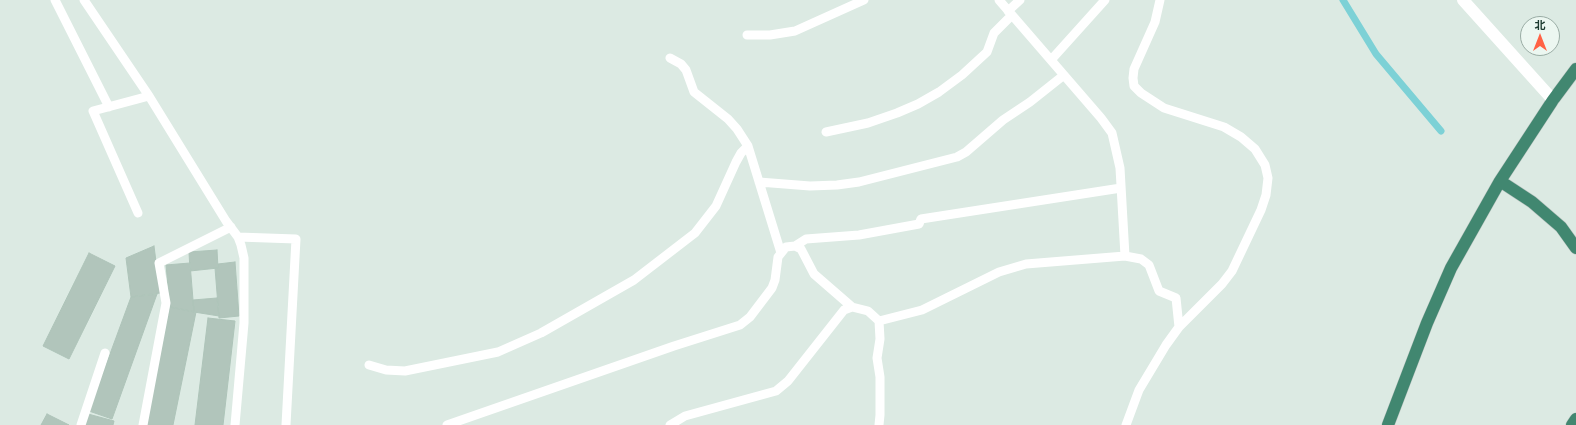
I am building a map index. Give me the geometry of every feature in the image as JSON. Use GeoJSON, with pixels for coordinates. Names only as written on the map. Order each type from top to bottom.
{"type":"FeatureCollection","features":[{"type":"Feature","properties":{"kind":"highway"},"geometry":{"type":"LineString","coordinates":[[1388,425],[1427,322],[1451,268],[1500,181],[1553,100],[1576,69]]}},
{"type":"Feature","properties":{"kind":"highway"},"geometry":{"type":"LineString","coordinates":[[1500,181],[1532,202],[1561,227],[1576,248]]}},
{"type":"Feature","properties":{"kind":"highway"},"geometry":{"type":"LineString","coordinates":[[1572,425],[1576,419]]}},
{"type":"Feature","properties":{"kind":"street"},"geometry":{"type":"LineString","coordinates":[[1463,0],[1553,100]]}},
{"type":"Feature","properties":{"kind":"lane"},"geometry":{"type":"LineString","coordinates":[[55,0],[109,107]]}},
{"type":"Feature","properties":{"kind":"lane"},"geometry":{"type":"LineString","coordinates":[[84,0],[150,96],[226,221],[238,237],[244,258],[244,323],[235,425]]}},
{"type":"Feature","properties":{"kind":"lane"},"geometry":{"type":"LineString","coordinates":[[747,35],[770,35],[795,31],[864,0]]}},
{"type":"Feature","properties":{"kind":"lane"},"geometry":{"type":"LineString","coordinates":[[999,0],[1112,133],[1117,149],[1125,256]]}},
{"type":"Feature","properties":{"kind":"lane"},"geometry":{"type":"LineString","coordinates":[[826,132],[868,123],[897,113],[918,104],[939,92],[962,75],[987,52],[994,33],[1020,0]]}},
{"type":"Feature","properties":{"kind":"lane"},"geometry":{"type":"LineString","coordinates":[[1051,60],[1105,0]]}},
{"type":"Feature","properties":{"kind":"lane"},"geometry":{"type":"LineString","coordinates":[[1126,425],[1139,390],[1152,366],[1179,327],[1222,284],[1232,271],[1261,210],[1266,195],[1268,178],[1265,165],[1255,149],[1241,137],[1224,127],[1164,108],[1141,93],[1134,86],[1134,70],[1154,22],[1160,0]]}},
{"type":"Feature","properties":{"kind":"lane"},"geometry":{"type":"LineString","coordinates":[[670,58],[681,64],[686,70],[694,92],[728,119],[737,129],[748,146],[781,253]]}},
{"type":"Feature","properties":{"kind":"lane"},"geometry":{"type":"LineString","coordinates":[[759,182],[810,186],[837,185],[859,182],[957,157],[966,152],[1003,120],[1030,102],[1064,75]]}},
{"type":"Feature","properties":{"kind":"lane"},"geometry":{"type":"LineString","coordinates":[[138,213],[93,111],[150,96]]}},
{"type":"Feature","properties":{"kind":"lane"},"geometry":{"type":"LineString","coordinates":[[369,365],[386,370],[413,369],[498,352],[548,330],[634,280],[695,233],[716,206],[736,162],[741,153],[748,146]]}},
{"type":"Feature","properties":{"kind":"lane"},"geometry":{"type":"LineString","coordinates":[[447,425],[674,346],[740,326],[750,316],[772,288],[775,280],[777,262],[781,253],[786,247],[795,246],[806,238],[858,235],[919,224],[921,219],[1121,188]]}},
{"type":"Feature","properties":{"kind":"lane"},"geometry":{"type":"LineString","coordinates":[[143,425],[166,303],[159,263],[231,227]]}},
{"type":"Feature","properties":{"kind":"lane"},"geometry":{"type":"LineString","coordinates":[[238,237],[296,238],[286,425]]}},
{"type":"Feature","properties":{"kind":"lane"},"geometry":{"type":"LineString","coordinates":[[795,246],[803,252],[807,264],[814,274],[852,307],[868,311],[879,321],[880,339],[877,358],[880,377],[879,425]]}},
{"type":"Feature","properties":{"kind":"lane"},"geometry":{"type":"LineString","coordinates":[[879,321],[922,310],[999,272],[1026,264],[1125,256],[1141,259],[1149,265],[1159,291],[1176,298],[1179,327]]}},
{"type":"Feature","properties":{"kind":"lane"},"geometry":{"type":"LineString","coordinates":[[670,425],[685,416],[776,391],[785,384],[844,310],[852,307]]}},
{"type":"Feature","properties":{"kind":"lane"},"geometry":{"type":"LineString","coordinates":[[81,425],[105,353]]}},
{"type":"Feature","properties":{"kind":"building"},"geometry":{"type":"Polygon","coordinates":[[[154,246],[160,293],[131,297],[126,258],[154,246]]]}},
{"type":"Feature","properties":{"kind":"building"},"geometry":{"type":"Polygon","coordinates":[[[217,250],[218,268],[190,271],[189,252],[217,250]]]}},
{"type":"Feature","properties":{"kind":"building"},"geometry":{"type":"Polygon","coordinates":[[[89,253],[115,266],[69,359],[43,346],[89,253]]]}},
{"type":"Feature","properties":{"kind":"building"},"geometry":{"type":"Polygon","coordinates":[[[235,262],[239,316],[219,318],[215,268],[218,268],[218,264],[235,262]]]}},
{"type":"Feature","properties":{"kind":"building"},"geometry":{"type":"Polygon","coordinates":[[[190,263],[194,312],[170,307],[166,265],[190,263]]]}},
{"type":"Feature","properties":{"kind":"building"},"geometry":{"type":"Polygon","coordinates":[[[157,294],[112,419],[89,411],[131,297],[157,294]]]}},
{"type":"Feature","properties":{"kind":"building"},"geometry":{"type":"Polygon","coordinates":[[[217,298],[219,316],[194,312],[193,300],[217,298]]]}},
{"type":"Feature","properties":{"kind":"building"},"geometry":{"type":"Polygon","coordinates":[[[170,307],[196,312],[173,425],[146,425],[170,307]]]}},
{"type":"Feature","properties":{"kind":"building"},"geometry":{"type":"Polygon","coordinates":[[[208,318],[235,321],[223,425],[195,425],[208,318]]]}},
{"type":"Feature","properties":{"kind":"building"},"geometry":{"type":"Polygon","coordinates":[[[47,414],[69,425],[41,425],[47,414]]]}},
{"type":"Feature","properties":{"kind":"building"},"geometry":{"type":"Polygon","coordinates":[[[88,414],[114,421],[113,425],[85,425],[88,414]]]}},
{"type":"Feature","properties":{"kind":"waterway"},"geometry":{"type":"LineString","coordinates":[[1343,0],[1376,54],[1441,131]]}}]}
